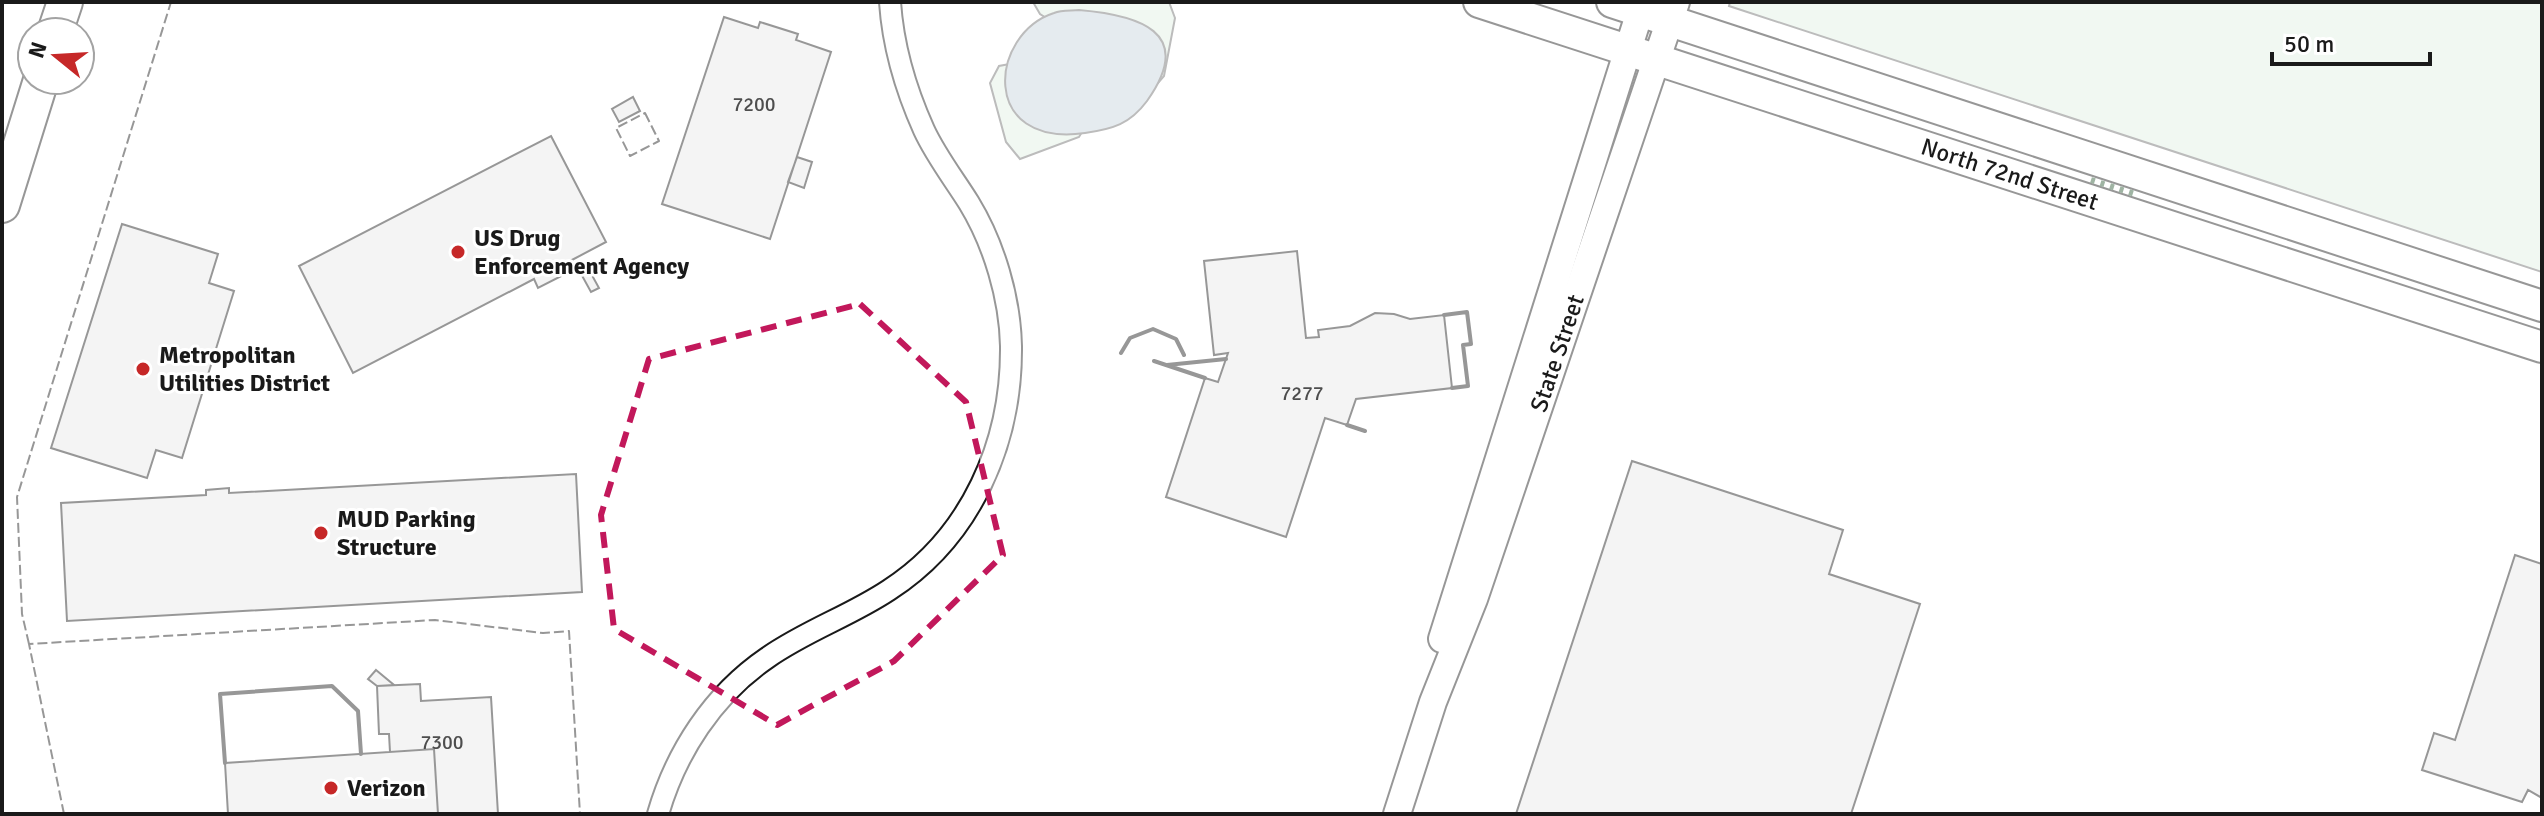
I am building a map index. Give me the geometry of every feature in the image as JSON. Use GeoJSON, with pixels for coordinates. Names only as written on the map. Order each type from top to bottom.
{"type":"FeatureCollection","features":[{"type":"Feature","properties":{"kind":"highway"},"geometry":{"type":"LineString","coordinates":[[2,205],[36,96]]}},
{"type":"Feature","properties":{"kind":"main road","name":"North 72nd Street"},"geometry":{"type":"LineString","coordinates":[[1479,2],[2542,347]]}},
{"type":"Feature","properties":{"kind":"main road","name":"North 72nd Street"},"geometry":{"type":"LineString","coordinates":[[1632,5],[1673,12],[2542,306]]}},
{"type":"Feature","properties":{"kind":"street"},"geometry":{"type":"LineString","coordinates":[[658,814],[677,760],[697,728],[731,690],[766,659],[888,591],[918,568],[975,501],[1003,431],[1011,348],[1009,315],[989,240],[925,132],[907,87],[896,47],[890,2]]}},
{"type":"Feature","properties":{"kind":"street","name":"State Street"},"geometry":{"type":"LineString","coordinates":[[1433,702],[1440,649],[1454,595],[1627,50],[1632,5]]}},
{"type":"Feature","properties":{"kind":"street","name":"State Street"},"geometry":{"type":"LineString","coordinates":[[1397,814],[1433,702],[1474,599],[1673,12]]}},
{"type":"Feature","properties":{"kind":"highlighted area"},"geometry":{"type":"Polygon","coordinates":[[[860,304],[966,402],[1003,555],[894,661],[777,725],[614,629],[601,515],[649,359],[860,304]]]}},
{"type":"Feature","properties":{"kind":"green space"},"geometry":{"type":"Polygon","coordinates":[[[1033,2],[1169,2],[1175,18],[1164,76],[1158,83],[1150,83],[1040,14],[1033,2]]]}},
{"type":"Feature","properties":{"kind":"green space"},"geometry":{"type":"Polygon","coordinates":[[[1730,2],[2542,2],[2542,272],[1729,6],[1730,2]]]}},
{"type":"Feature","properties":{"kind":"green space"},"geometry":{"type":"Polygon","coordinates":[[[1015,63],[1085,127],[1079,137],[1020,159],[1006,142],[990,83],[999,66],[1015,63]]]}},
{"type":"Feature","properties":{"kind":"shaded area"},"geometry":{"type":"Polygon","coordinates":[[[1079,10],[1121,16],[1154,31],[1163,43],[1166,58],[1161,77],[1147,101],[1127,120],[1085,133],[1051,133],[1026,124],[1011,107],[1005,86],[1007,64],[1017,43],[1032,25],[1054,13],[1079,10]]]}},
{"type":"Feature","properties":{"kind":"building"},"geometry":{"type":"Polygon","coordinates":[[[724,17],[758,28],[760,22],[798,34],[796,40],[831,52],[770,239],[662,204],[724,17]]]}},
{"type":"Feature","properties":{"kind":"building"},"geometry":{"type":"Polygon","coordinates":[[[633,97],[640,111],[619,122],[612,109],[633,97]]]}},
{"type":"Feature","properties":{"kind":"building","name":"US Drug Enforcement Agency"},"geometry":{"type":"Polygon","coordinates":[[[551,136],[606,242],[570,261],[575,269],[538,288],[534,279],[353,373],[299,266],[551,136]]]}},
{"type":"Feature","properties":{"kind":"building"},"geometry":{"type":"Polygon","coordinates":[[[797,157],[812,162],[804,188],[788,182],[797,157]]]}},
{"type":"Feature","properties":{"kind":"building","name":"Metropolitan Utilities District"},"geometry":{"type":"Polygon","coordinates":[[[122,224],[218,254],[209,283],[234,291],[182,458],[156,450],[147,478],[51,448],[122,224]]]}},
{"type":"Feature","properties":{"kind":"building"},"geometry":{"type":"Polygon","coordinates":[[[1297,251],[1306,338],[1319,337],[1318,330],[1350,326],[1375,313],[1410,319],[1444,315],[1452,388],[1356,399],[1347,425],[1325,418],[1286,537],[1166,497],[1205,378],[1218,382],[1228,353],[1214,355],[1204,261],[1297,251]]]}},
{"type":"Feature","properties":{"kind":"building"},"geometry":{"type":"Polygon","coordinates":[[[588,268],[599,288],[591,292],[580,272],[588,268]]]}},
{"type":"Feature","properties":{"kind":"building"},"geometry":{"type":"Polygon","coordinates":[[[1632,461],[1843,530],[1829,574],[1920,604],[1851,814],[1516,814],[1632,461]]]}},
{"type":"Feature","properties":{"kind":"building","name":"MUD Parking Structure"},"geometry":{"type":"Polygon","coordinates":[[[576,474],[582,592],[67,621],[61,503],[206,495],[206,490],[229,488],[229,493],[576,474]]]}},
{"type":"Feature","properties":{"kind":"building"},"geometry":{"type":"Polygon","coordinates":[[[2515,555],[2542,564],[2542,798],[2528,790],[2522,802],[2422,770],[2434,733],[2455,740],[2515,555]]]}},
{"type":"Feature","properties":{"kind":"building"},"geometry":{"type":"Polygon","coordinates":[[[376,670],[394,685],[377,686],[368,679],[376,670]]]}},
{"type":"Feature","properties":{"kind":"building","name":"Verizon"},"geometry":{"type":"Polygon","coordinates":[[[420,684],[421,701],[491,697],[498,814],[438,814],[434,749],[390,752],[389,734],[379,734],[377,686],[420,684]]]}},
{"type":"Feature","properties":{"kind":"building","name":"Verizon"},"geometry":{"type":"Polygon","coordinates":[[[434,749],[438,814],[228,814],[225,763],[434,749]]]}},
{"type":"Feature","properties":{"kind":"hedge"},"geometry":{"type":"LineString","coordinates":[[2091,180],[2135,194]]}},
{"type":"Feature","properties":{"kind":"fence"},"geometry":{"type":"LineString","coordinates":[[29,644],[22,614],[17,497],[171,2]]}},
{"type":"Feature","properties":{"kind":"fence"},"geometry":{"type":"LineString","coordinates":[[645,113],[659,141],[630,156],[616,128],[645,113]]}},
{"type":"Feature","properties":{"kind":"fence"},"geometry":{"type":"LineString","coordinates":[[64,814],[29,644],[435,620],[543,633],[569,631],[580,814]]}},
{"type":"Feature","properties":{"kind":"wall"},"geometry":{"type":"LineString","coordinates":[[1444,315],[1467,312],[1471,344],[1463,345],[1468,386],[1452,388]]}},
{"type":"Feature","properties":{"kind":"wall"},"geometry":{"type":"LineString","coordinates":[[1121,353],[1130,338],[1153,329],[1176,339],[1184,355]]}},
{"type":"Feature","properties":{"kind":"wall"},"geometry":{"type":"LineString","coordinates":[[1167,365],[1226,359]]}},
{"type":"Feature","properties":{"kind":"wall"},"geometry":{"type":"LineString","coordinates":[[1154,361],[1205,378]]}},
{"type":"Feature","properties":{"kind":"wall"},"geometry":{"type":"LineString","coordinates":[[1347,425],[1365,431]]}},
{"type":"Feature","properties":{"kind":"wall"},"geometry":{"type":"LineString","coordinates":[[225,763],[220,694],[332,686],[358,711],[361,754]]}},
{"type":"Feature","properties":{"kind":"place","name":"US Drug Enforcement Agency"},"geometry":{"type":"Point","coordinates":[458,252]}},
{"type":"Feature","properties":{"kind":"place","name":"Metropolitan Utilities District"},"geometry":{"type":"Point","coordinates":[143,369]}},
{"type":"Feature","properties":{"kind":"place","name":"MUD Parking Structure"},"geometry":{"type":"Point","coordinates":[321,533]}},
{"type":"Feature","properties":{"kind":"place","name":"Verizon"},"geometry":{"type":"Point","coordinates":[331,788]}}]}
